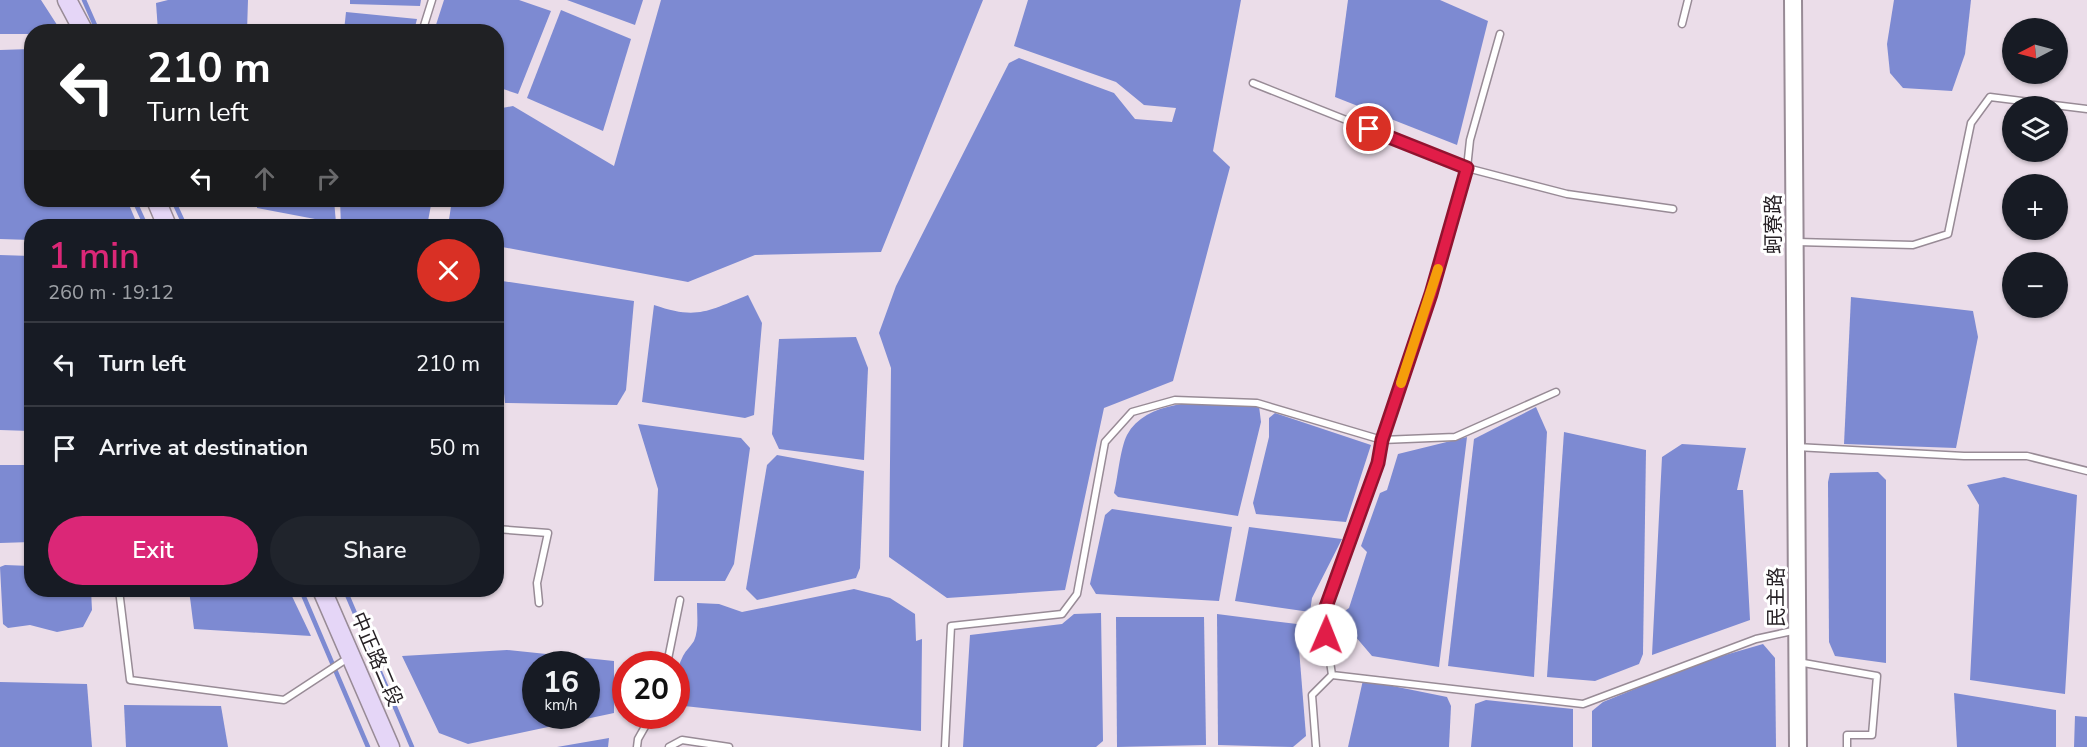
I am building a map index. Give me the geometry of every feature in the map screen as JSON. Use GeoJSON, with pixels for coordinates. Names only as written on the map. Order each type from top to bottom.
{"type":"FeatureCollection","features":[{"type":"Feature","properties":{"kind":"main road"},"geometry":{"type":"LineString","coordinates":[[67,0],[80,24]]}},
{"type":"Feature","properties":{"kind":"main road","name":"中正路二段"},"geometry":{"type":"LineString","coordinates":[[325,597],[390,747]]}},
{"type":"Feature","properties":{"kind":"street","name":"蚵寮路"},"geometry":{"type":"LineString","coordinates":[[1793,0],[1796,447]]}},
{"type":"Feature","properties":{"kind":"street","name":"民主路"},"geometry":{"type":"LineString","coordinates":[[1796,447],[1798,747]]}},
{"type":"Feature","properties":{"kind":"lane"},"geometry":{"type":"LineString","coordinates":[[424,24],[432,0]]}},
{"type":"Feature","properties":{"kind":"lane"},"geometry":{"type":"LineString","coordinates":[[1682,24],[1688,0]]}},
{"type":"Feature","properties":{"kind":"lane"},"geometry":{"type":"LineString","coordinates":[[1332,675],[1323,615],[1378,463],[1382,440],[1431,294],[1467,168],[1470,140],[1500,34]]}},
{"type":"Feature","properties":{"kind":"lane"},"geometry":{"type":"LineString","coordinates":[[1253,83],[1467,168],[1567,194],[1673,209]]}},
{"type":"Feature","properties":{"kind":"lane"},"geometry":{"type":"LineString","coordinates":[[1794,242],[1913,245],[1948,234],[1971,123],[1990,97],[2087,109]]}},
{"type":"Feature","properties":{"kind":"lane"},"geometry":{"type":"LineString","coordinates":[[945,747],[951,626],[1062,614],[1077,594],[1105,442],[1132,412],[1175,400],[1257,403],[1382,440],[1455,437],[1556,392]]}},
{"type":"Feature","properties":{"kind":"lane"},"geometry":{"type":"LineString","coordinates":[[1796,447],[1964,456],[2026,456],[2087,471]]}},
{"type":"Feature","properties":{"kind":"lane"},"geometry":{"type":"LineString","coordinates":[[504,530],[548,533],[537,583],[539,603]]}},
{"type":"Feature","properties":{"kind":"lane"},"geometry":{"type":"LineString","coordinates":[[120,597],[130,680],[284,700],[351,656]]}},
{"type":"Feature","properties":{"kind":"lane"},"geometry":{"type":"LineString","coordinates":[[670,651],[680,600]]}},
{"type":"Feature","properties":{"kind":"lane"},"geometry":{"type":"LineString","coordinates":[[1332,675],[1583,704],[1756,639],[1797,630]]}},
{"type":"Feature","properties":{"kind":"lane"},"geometry":{"type":"LineString","coordinates":[[1797,662],[1877,676],[1872,735],[1847,735],[1847,747]]}},
{"type":"Feature","properties":{"kind":"lane"},"geometry":{"type":"LineString","coordinates":[[1316,747],[1312,695],[1332,675]]}},
{"type":"Feature","properties":{"kind":"lane"},"geometry":{"type":"LineString","coordinates":[[637,747],[638,739],[644,729]]}},
{"type":"Feature","properties":{"kind":"lane"},"geometry":{"type":"LineString","coordinates":[[669,747],[682,740],[729,747]]}},
{"type":"Feature","properties":{"kind":"water"},"geometry":{"type":"Polygon","coordinates":[[[0,0],[41,0],[56,24],[24,24],[24,34],[0,34],[0,0]]]}},
{"type":"Feature","properties":{"kind":"water"},"geometry":{"type":"Polygon","coordinates":[[[168,0],[248,0],[247,24],[158,24],[156,3],[168,0]]]}},
{"type":"Feature","properties":{"kind":"water"},"geometry":{"type":"Polygon","coordinates":[[[350,0],[421,0],[420,6],[350,4],[350,0]]]}},
{"type":"Feature","properties":{"kind":"water"},"geometry":{"type":"Polygon","coordinates":[[[444,0],[519,0],[551,11],[518,94],[504,89],[504,24],[436,24],[444,0]]]}},
{"type":"Feature","properties":{"kind":"water"},"geometry":{"type":"Polygon","coordinates":[[[567,0],[643,0],[635,25],[567,0]]]}},
{"type":"Feature","properties":{"kind":"water"},"geometry":{"type":"Polygon","coordinates":[[[661,0],[983,0],[881,252],[755,255],[688,282],[504,247],[504,219],[449,219],[451,207],[504,207],[504,108],[513,106],[614,166],[661,0]]]}},
{"type":"Feature","properties":{"kind":"water"},"geometry":{"type":"Polygon","coordinates":[[[1028,0],[1241,0],[1213,151],[1230,167],[1173,381],[1104,408],[1065,590],[947,598],[889,557],[891,368],[879,333],[896,286],[1009,63],[1019,58],[1114,93],[1135,119],[1172,122],[1176,108],[1144,105],[1116,82],[1014,46],[1028,0]]]}},
{"type":"Feature","properties":{"kind":"water"},"geometry":{"type":"Polygon","coordinates":[[[1348,0],[1440,0],[1488,21],[1457,145],[1335,97],[1348,0]]]}},
{"type":"Feature","properties":{"kind":"water"},"geometry":{"type":"Polygon","coordinates":[[[1894,0],[1971,0],[1965,54],[1952,91],[1903,88],[1890,73],[1887,44],[1894,0]]]}},
{"type":"Feature","properties":{"kind":"water"},"geometry":{"type":"Polygon","coordinates":[[[561,10],[631,39],[603,131],[527,98],[561,10]]]}},
{"type":"Feature","properties":{"kind":"water"},"geometry":{"type":"Polygon","coordinates":[[[346,12],[417,19],[416,24],[345,24],[346,12]]]}},
{"type":"Feature","properties":{"kind":"water"},"geometry":{"type":"Polygon","coordinates":[[[24,49],[24,207],[130,207],[135,219],[24,219],[24,240],[0,239],[0,50],[24,49]]]}},
{"type":"Feature","properties":{"kind":"water"},"geometry":{"type":"Polygon","coordinates":[[[335,207],[336,219],[315,219],[257,208],[335,207]]]}},
{"type":"Feature","properties":{"kind":"water"},"geometry":{"type":"Polygon","coordinates":[[[340,207],[431,207],[428,219],[341,219],[340,207]]]}},
{"type":"Feature","properties":{"kind":"water"},"geometry":{"type":"Polygon","coordinates":[[[0,255],[24,256],[24,431],[0,430],[0,255]]]}},
{"type":"Feature","properties":{"kind":"water"},"geometry":{"type":"Polygon","coordinates":[[[504,281],[634,301],[626,390],[617,405],[505,403],[504,281]]]}},
{"type":"Feature","properties":{"kind":"water"},"geometry":{"type":"Polygon","coordinates":[[[748,295],[762,323],[754,415],[745,418],[642,402],[654,305],[681,312],[702,312],[748,295]]]}},
{"type":"Feature","properties":{"kind":"water"},"geometry":{"type":"Polygon","coordinates":[[[1851,297],[1973,311],[1978,337],[1956,448],[1844,444],[1851,297]]]}},
{"type":"Feature","properties":{"kind":"water"},"geometry":{"type":"Polygon","coordinates":[[[856,337],[868,368],[864,460],[779,449],[772,434],[779,339],[856,337]]]}},
{"type":"Feature","properties":{"kind":"water"},"geometry":{"type":"Polygon","coordinates":[[[1233,400],[1259,406],[1261,422],[1238,516],[1118,497],[1114,493],[1127,435],[1147,415],[1175,405],[1233,400]]]}},
{"type":"Feature","properties":{"kind":"water"},"geometry":{"type":"Polygon","coordinates":[[[1536,407],[1547,432],[1534,677],[1448,666],[1474,439],[1536,407]]]}},
{"type":"Feature","properties":{"kind":"water"},"geometry":{"type":"Polygon","coordinates":[[[1275,413],[1371,445],[1346,522],[1256,514],[1253,503],[1269,437],[1269,418],[1275,413]]]}},
{"type":"Feature","properties":{"kind":"water"},"geometry":{"type":"Polygon","coordinates":[[[638,424],[741,438],[750,448],[734,564],[725,581],[654,581],[658,489],[638,424]]]}},
{"type":"Feature","properties":{"kind":"water"},"geometry":{"type":"Polygon","coordinates":[[[1564,432],[1646,450],[1643,654],[1639,664],[1595,681],[1547,677],[1564,432]]]}},
{"type":"Feature","properties":{"kind":"water"},"geometry":{"type":"Polygon","coordinates":[[[1467,437],[1439,667],[1372,656],[1338,616],[1349,608],[1367,552],[1361,546],[1380,493],[1387,490],[1398,454],[1467,437]]]}},
{"type":"Feature","properties":{"kind":"water"},"geometry":{"type":"Polygon","coordinates":[[[1682,444],[1746,448],[1737,490],[1743,490],[1750,620],[1652,655],[1662,457],[1682,444]]]}},
{"type":"Feature","properties":{"kind":"water"},"geometry":{"type":"Polygon","coordinates":[[[777,455],[864,471],[860,568],[856,578],[757,600],[746,589],[767,465],[777,455]]]}},
{"type":"Feature","properties":{"kind":"water"},"geometry":{"type":"Polygon","coordinates":[[[0,465],[24,465],[24,542],[0,543],[0,465]]]}},
{"type":"Feature","properties":{"kind":"water"},"geometry":{"type":"Polygon","coordinates":[[[1878,472],[1886,480],[1886,663],[1835,656],[1829,642],[1828,482],[1830,473],[1878,472]]]}},
{"type":"Feature","properties":{"kind":"water"},"geometry":{"type":"Polygon","coordinates":[[[2004,477],[2077,495],[2065,694],[1970,680],[1979,505],[1967,485],[2004,477]]]}},
{"type":"Feature","properties":{"kind":"water"},"geometry":{"type":"Polygon","coordinates":[[[1112,509],[1232,527],[1219,601],[1096,594],[1090,584],[1105,515],[1112,509]]]}},
{"type":"Feature","properties":{"kind":"water"},"geometry":{"type":"Polygon","coordinates":[[[1249,527],[1342,539],[1312,598],[1310,612],[1235,601],[1249,527]]]}},
{"type":"Feature","properties":{"kind":"water"},"geometry":{"type":"Polygon","coordinates":[[[24,566],[24,597],[91,597],[92,610],[83,627],[57,632],[30,625],[8,628],[3,624],[0,567],[24,566]]]}},
{"type":"Feature","properties":{"kind":"water"},"geometry":{"type":"Polygon","coordinates":[[[854,589],[890,598],[915,614],[916,641],[922,639],[921,731],[690,707],[690,651],[687,651],[696,636],[697,603],[719,604],[742,612],[854,589]]]}},
{"type":"Feature","properties":{"kind":"water"},"geometry":{"type":"Polygon","coordinates":[[[190,597],[292,597],[311,636],[194,629],[190,597]]]}},
{"type":"Feature","properties":{"kind":"water"},"geometry":{"type":"Polygon","coordinates":[[[1101,613],[1103,741],[1096,747],[963,747],[970,635],[1062,624],[1074,614],[1101,613]]]}},
{"type":"Feature","properties":{"kind":"water"},"geometry":{"type":"Polygon","coordinates":[[[1217,614],[1297,624],[1306,736],[1293,747],[1218,745],[1217,614]]]}},
{"type":"Feature","properties":{"kind":"water"},"geometry":{"type":"Polygon","coordinates":[[[1116,617],[1204,617],[1206,745],[1117,747],[1116,617]]]}},
{"type":"Feature","properties":{"kind":"water"},"geometry":{"type":"Polygon","coordinates":[[[1763,644],[1775,658],[1776,747],[1592,747],[1592,711],[1603,702],[1701,662],[1763,644]]]}},
{"type":"Feature","properties":{"kind":"water"},"geometry":{"type":"Polygon","coordinates":[[[507,650],[522,652],[522,729],[539,729],[468,744],[439,733],[402,656],[507,650]]]}},
{"type":"Feature","properties":{"kind":"water"},"geometry":{"type":"Polygon","coordinates":[[[600,660],[612,661],[612,713],[600,716],[600,660]]]}},
{"type":"Feature","properties":{"kind":"water"},"geometry":{"type":"Polygon","coordinates":[[[1363,680],[1447,697],[1451,706],[1449,747],[1348,747],[1363,680]]]}},
{"type":"Feature","properties":{"kind":"water"},"geometry":{"type":"Polygon","coordinates":[[[0,682],[87,684],[92,747],[0,747],[0,682]]]}},
{"type":"Feature","properties":{"kind":"water"},"geometry":{"type":"Polygon","coordinates":[[[1954,693],[2056,710],[2056,747],[1957,747],[1954,693]]]}},
{"type":"Feature","properties":{"kind":"water"},"geometry":{"type":"Polygon","coordinates":[[[1486,700],[1573,709],[1573,747],[1471,747],[1475,704],[1486,700]]]}},
{"type":"Feature","properties":{"kind":"water"},"geometry":{"type":"Polygon","coordinates":[[[124,705],[221,706],[228,747],[126,747],[124,705]]]}},
{"type":"Feature","properties":{"kind":"water"},"geometry":{"type":"Polygon","coordinates":[[[2075,716],[2087,717],[2087,747],[2074,747],[2075,716]]]}},
{"type":"Feature","properties":{"kind":"water"},"geometry":{"type":"Polygon","coordinates":[[[609,738],[608,747],[557,747],[609,738]]]}},
{"type":"Feature","properties":{"kind":"waterway"},"geometry":{"type":"LineString","coordinates":[[84,0],[94,24]]}},
{"type":"Feature","properties":{"kind":"waterway"},"geometry":{"type":"LineString","coordinates":[[137,207],[143,219]]}},
{"type":"Feature","properties":{"kind":"waterway"},"geometry":{"type":"LineString","coordinates":[[176,207],[182,219]]}},
{"type":"Feature","properties":{"kind":"waterway"},"geometry":{"type":"LineString","coordinates":[[304,597],[368,747]]}},
{"type":"Feature","properties":{"kind":"waterway"},"geometry":{"type":"LineString","coordinates":[[348,597],[412,747]]}},
{"type":"Feature","properties":{"kind":"slow traffic"},"geometry":{"type":"LineString","coordinates":[[1401,383],[1438,269]]}},
{"type":"Feature","properties":{"kind":"route"},"geometry":{"type":"LineString","coordinates":[[1326,635],[1323,615],[1378,463],[1382,440],[1431,294],[1467,168],[1369,129]]}}]}
